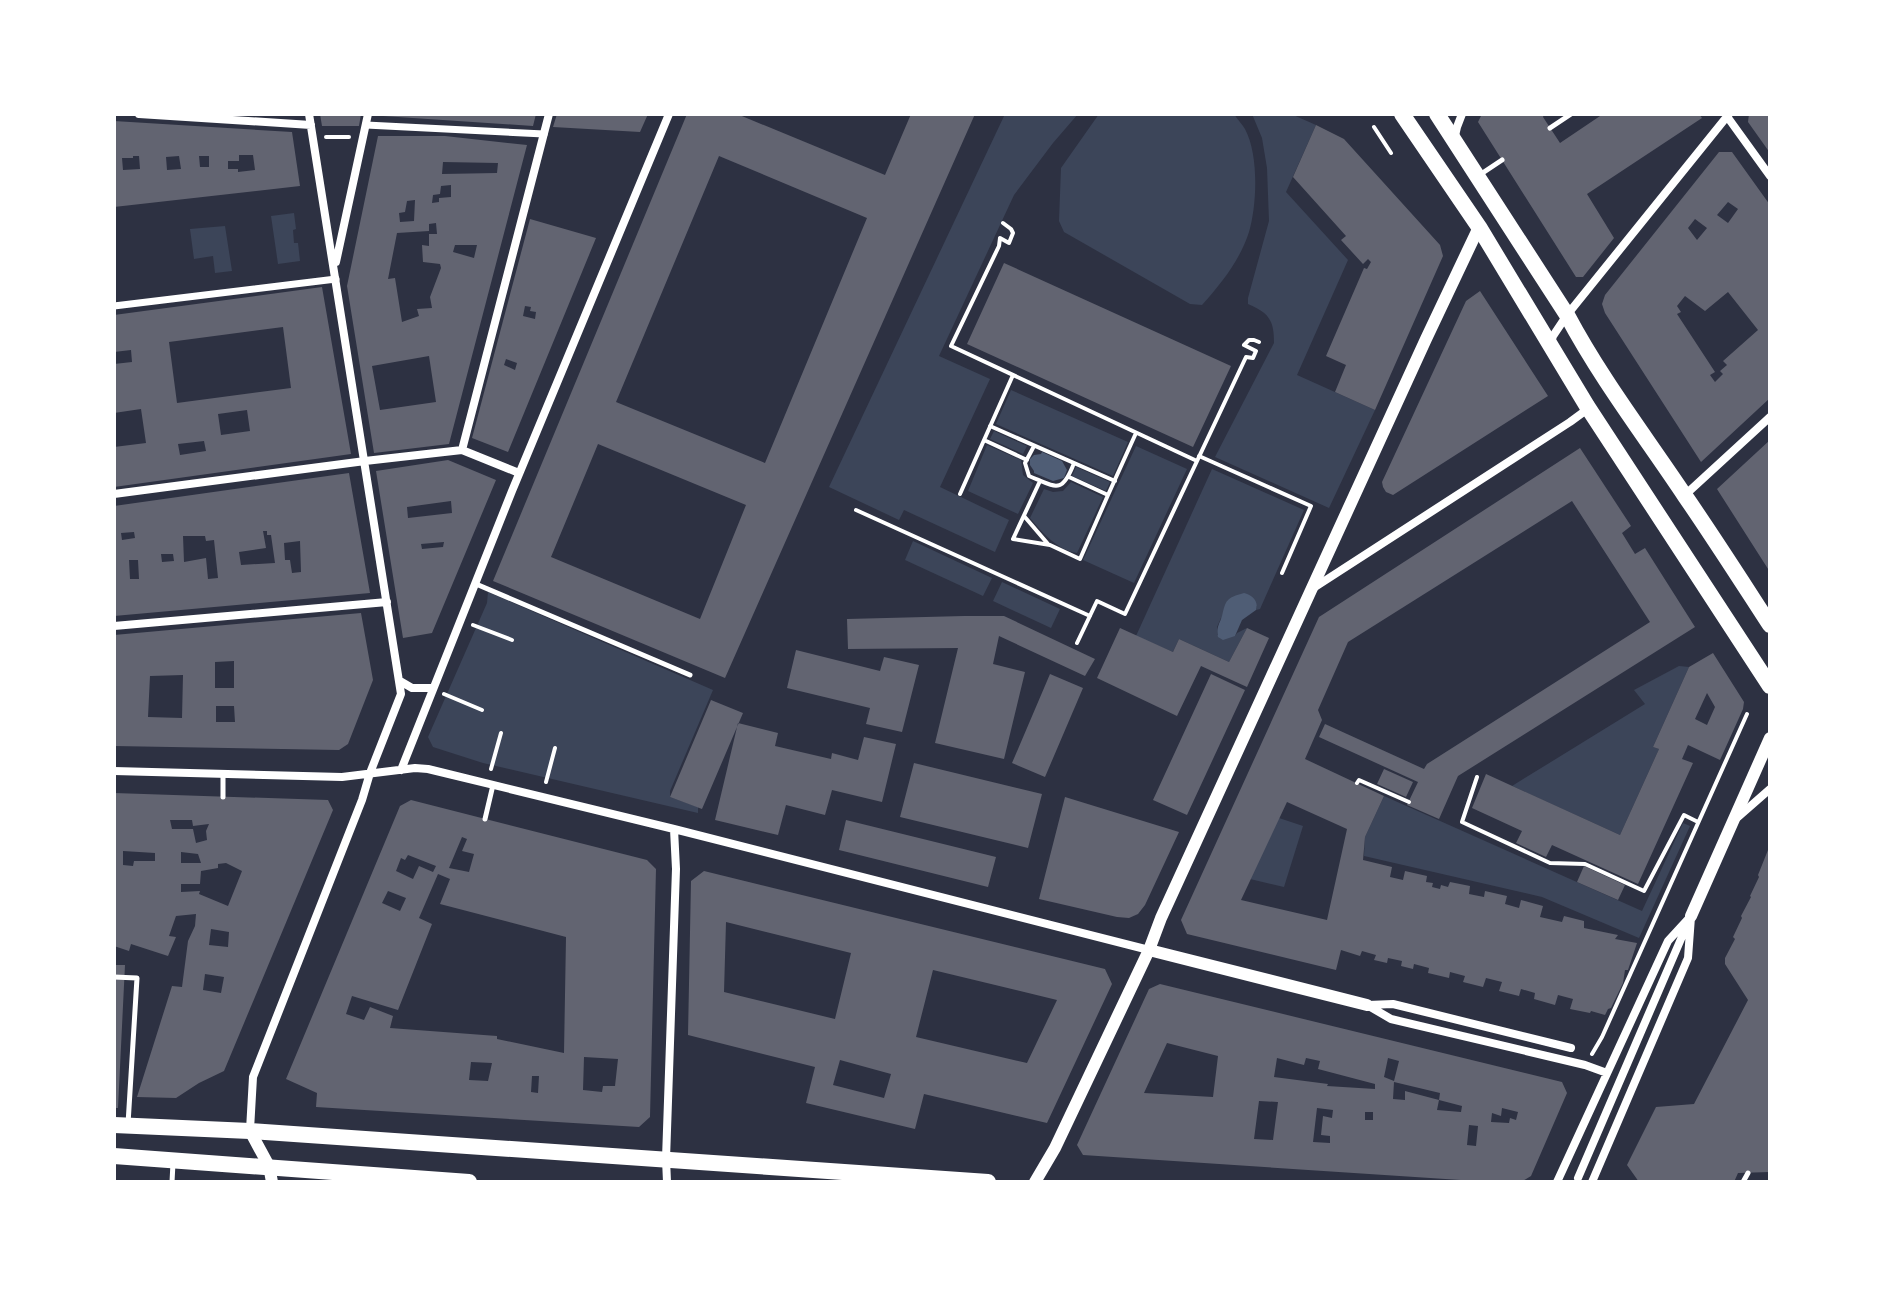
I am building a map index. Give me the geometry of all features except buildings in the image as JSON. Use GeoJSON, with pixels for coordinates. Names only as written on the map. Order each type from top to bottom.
{"type":"FeatureCollection","features":[{"type":"Feature","properties":{"kind":"main road"},"geometry":{"type":"LineString","coordinates":[[1402,114],[1479,227],[1587,406],[1770,686]]}},
{"type":"Feature","properties":{"kind":"main road"},"geometry":{"type":"LineString","coordinates":[[1437,114],[1567,315],[1580,341],[1770,625]]}},
{"type":"Feature","properties":{"kind":"main road"},"geometry":{"type":"LineString","coordinates":[[121,1125],[250,1131],[988,1182]]}},
{"type":"Feature","properties":{"kind":"main road"},"geometry":{"type":"LineString","coordinates":[[114,1156],[173,1160],[271,1174],[469,1182]]}},
{"type":"Feature","properties":{"kind":"street"},"geometry":{"type":"LineString","coordinates":[[139,114],[311,125]]}},
{"type":"Feature","properties":{"kind":"street"},"geometry":{"type":"LineString","coordinates":[[271,1174],[250,1131],[253,1077],[401,694],[309,114]]}},
{"type":"Feature","properties":{"kind":"street"},"geometry":{"type":"LineString","coordinates":[[335,274],[368,114]]}},
{"type":"Feature","properties":{"kind":"street"},"geometry":{"type":"LineString","coordinates":[[462,450],[549,114]]}},
{"type":"Feature","properties":{"kind":"street"},"geometry":{"type":"LineString","coordinates":[[401,770],[519,473],[669,114]]}},
{"type":"Feature","properties":{"kind":"street"},"geometry":{"type":"LineString","coordinates":[[1454,141],[1462,114]]}},
{"type":"Feature","properties":{"kind":"street"},"geometry":{"type":"LineString","coordinates":[[1550,347],[1553,336],[1567,315],[1727,115],[1770,176]]}},
{"type":"Feature","properties":{"kind":"street"},"geometry":{"type":"LineString","coordinates":[[366,125],[544,134]]}},
{"type":"Feature","properties":{"kind":"street"},"geometry":{"type":"LineString","coordinates":[[1035,1182],[1049,1159],[1149,950],[1167,904],[1479,227]]}},
{"type":"Feature","properties":{"kind":"street"},"geometry":{"type":"LineString","coordinates":[[114,306],[335,274]]}},
{"type":"Feature","properties":{"kind":"street"},"geometry":{"type":"LineString","coordinates":[[1311,590],[1570,422],[1587,406]]}},
{"type":"Feature","properties":{"kind":"street"},"geometry":{"type":"LineString","coordinates":[[1685,495],[1770,417]]}},
{"type":"Feature","properties":{"kind":"street"},"geometry":{"type":"LineString","coordinates":[[114,494],[462,450],[519,473]]}},
{"type":"Feature","properties":{"kind":"street"},"geometry":{"type":"LineString","coordinates":[[114,626],[387,602]]}},
{"type":"Feature","properties":{"kind":"street"},"geometry":{"type":"LineString","coordinates":[[400,681],[412,688],[433,688]]}},
{"type":"Feature","properties":{"kind":"street"},"geometry":{"type":"LineString","coordinates":[[1578,1178],[1770,738]]}},
{"type":"Feature","properties":{"kind":"street"},"geometry":{"type":"LineString","coordinates":[[114,771],[342,777],[428,769],[1367,1005],[1391,1019],[1585,1065],[1607,1073]]}},
{"type":"Feature","properties":{"kind":"street"},"geometry":{"type":"LineString","coordinates":[[1735,820],[1770,789]]}},
{"type":"Feature","properties":{"kind":"street"},"geometry":{"type":"LineString","coordinates":[[667,1182],[676,869],[674,829]]}},
{"type":"Feature","properties":{"kind":"street"},"geometry":{"type":"LineString","coordinates":[[1557,1182],[1668,941],[1691,916]]}},
{"type":"Feature","properties":{"kind":"street"},"geometry":{"type":"LineString","coordinates":[[1592,1182],[1688,958],[1691,916]]}},
{"type":"Feature","properties":{"kind":"street"},"geometry":{"type":"LineString","coordinates":[[1367,1005],[1393,1004],[1571,1048]]}},
{"type":"Feature","properties":{"kind":"lane"},"geometry":{"type":"LineString","coordinates":[[1550,128],[1571,114]]}},
{"type":"Feature","properties":{"kind":"lane"},"geometry":{"type":"LineString","coordinates":[[1477,177],[1502,160]]}},
{"type":"Feature","properties":{"kind":"lane"},"geometry":{"type":"LineString","coordinates":[[476,584],[690,675]]}},
{"type":"Feature","properties":{"kind":"lane"},"geometry":{"type":"LineString","coordinates":[[223,775],[223,797]]}},
{"type":"Feature","properties":{"kind":"lane"},"geometry":{"type":"LineString","coordinates":[[485,819],[493,785]]}},
{"type":"Feature","properties":{"kind":"lane"},"geometry":{"type":"LineString","coordinates":[[114,977],[137,978],[121,1125]]}},
{"type":"Feature","properties":{"kind":"lane"},"geometry":{"type":"LineString","coordinates":[[172,1182],[173,1160]]}},
{"type":"Feature","properties":{"kind":"lane"},"geometry":{"type":"LineString","coordinates":[[1743,1182],[1748,1173]]}},
{"type":"Feature","properties":{"kind":"path"},"geometry":{"type":"LineString","coordinates":[[1374,127],[1391,153]]}},
{"type":"Feature","properties":{"kind":"path"},"geometry":{"type":"LineString","coordinates":[[313,138],[363,136]]}},
{"type":"Feature","properties":{"kind":"path"},"geometry":{"type":"LineString","coordinates":[[1003,223],[1011,229],[1012,237],[1009,243],[1000,238],[951,346],[1136,433],[1311,506],[1282,573]]}},
{"type":"Feature","properties":{"kind":"path"},"geometry":{"type":"LineString","coordinates":[[1077,643],[1097,601],[1125,614],[1246,357],[1253,358],[1256,351],[1244,345],[1249,340],[1259,342]]}},
{"type":"Feature","properties":{"kind":"path"},"geometry":{"type":"LineString","coordinates":[[960,494],[1013,375]]}},
{"type":"Feature","properties":{"kind":"path"},"geometry":{"type":"LineString","coordinates":[[990,426],[1115,481]]}},
{"type":"Feature","properties":{"kind":"path"},"geometry":{"type":"LineString","coordinates":[[1040,481],[1013,539],[1050,545],[1080,559],[1136,433]]}},
{"type":"Feature","properties":{"kind":"path"},"geometry":{"type":"LineString","coordinates":[[984,440],[1027,460]]}},
{"type":"Feature","properties":{"kind":"path"},"geometry":{"type":"LineString","coordinates":[[1034,446],[1027,460],[1027,473],[1040,481],[1053,486],[1063,484],[1074,463]]}},
{"type":"Feature","properties":{"kind":"path"},"geometry":{"type":"LineString","coordinates":[[1069,477],[1108,495]]}},
{"type":"Feature","properties":{"kind":"path"},"geometry":{"type":"LineString","coordinates":[[856,510],[1090,616]]}},
{"type":"Feature","properties":{"kind":"path"},"geometry":{"type":"LineString","coordinates":[[1024,516],[1050,545]]}},
{"type":"Feature","properties":{"kind":"path"},"geometry":{"type":"LineString","coordinates":[[472,624],[512,640]]}},
{"type":"Feature","properties":{"kind":"path"},"geometry":{"type":"LineString","coordinates":[[449,697],[482,710]]}},
{"type":"Feature","properties":{"kind":"path"},"geometry":{"type":"LineString","coordinates":[[1585,1065],[1602,1037],[1747,714]]}},
{"type":"Feature","properties":{"kind":"path"},"geometry":{"type":"LineString","coordinates":[[491,769],[501,733]]}},
{"type":"Feature","properties":{"kind":"path"},"geometry":{"type":"LineString","coordinates":[[546,782],[555,748]]}},
{"type":"Feature","properties":{"kind":"path"},"geometry":{"type":"LineString","coordinates":[[1477,777],[1462,822],[1550,863],[1585,864],[1644,891],[1684,815],[1698,822]]}},
{"type":"Feature","properties":{"kind":"path"},"geometry":{"type":"LineString","coordinates":[[1357,783],[1359,780],[1409,802]]}},
{"type":"Feature","properties":{"kind":"shaded area"},"geometry":{"type":"Polygon","coordinates":[[[1005,114],[1078,114],[1014,195],[939,356],[990,379],[940,487],[1009,520],[995,552],[904,510],[899,520],[829,487],[1005,114]]]}},
{"type":"Feature","properties":{"kind":"shaded area"},"geometry":{"type":"Polygon","coordinates":[[[1099,114],[1234,114],[1245,129],[1253,152],[1255,180],[1249,232],[1229,271],[1202,305],[1190,304],[1064,232],[1059,221],[1061,168],[1099,114]]]}},
{"type":"Feature","properties":{"kind":"shaded area"},"geometry":{"type":"Polygon","coordinates":[[[1252,114],[1291,114],[1316,125],[1286,192],[1348,260],[1297,375],[1375,410],[1329,508],[1215,457],[1274,343],[1269,318],[1248,304],[1269,221],[1267,168],[1262,138],[1252,114]]]}},
{"type":"Feature","properties":{"kind":"shaded area"},"geometry":{"type":"Polygon","coordinates":[[[294,213],[294,243],[298,243],[300,261],[278,264],[271,216],[294,213]]]}},
{"type":"Feature","properties":{"kind":"shaded area"},"geometry":{"type":"Polygon","coordinates":[[[225,226],[232,271],[215,273],[213,256],[194,259],[190,229],[225,226]]]}},
{"type":"Feature","properties":{"kind":"shaded area"},"geometry":{"type":"Polygon","coordinates":[[[1011,390],[1128,442],[1113,476],[996,424],[1011,390]]]}},
{"type":"Feature","properties":{"kind":"shaded area"},"geometry":{"type":"Polygon","coordinates":[[[994,431],[1027,446],[1023,454],[990,439],[994,431]]]}},
{"type":"Feature","properties":{"kind":"shaded area"},"geometry":{"type":"Polygon","coordinates":[[[987,445],[1021,460],[1023,475],[1033,483],[1018,514],[968,491],[987,445]]]}},
{"type":"Feature","properties":{"kind":"shaded area"},"geometry":{"type":"Polygon","coordinates":[[[1136,446],[1187,469],[1134,583],[1083,560],[1136,446]]]}},
{"type":"Feature","properties":{"kind":"shaded area"},"geometry":{"type":"Polygon","coordinates":[[[1042,452],[1062,461],[1067,470],[1064,478],[1053,481],[1034,473],[1030,459],[1042,452]]]}},
{"type":"Feature","properties":{"kind":"shaded area"},"geometry":{"type":"Polygon","coordinates":[[[1076,467],[1110,482],[1106,491],[1072,476],[1076,467]]]}},
{"type":"Feature","properties":{"kind":"shaded area"},"geometry":{"type":"Polygon","coordinates":[[[1212,469],[1304,510],[1260,609],[1256,610],[1257,606],[1221,618],[1217,635],[1235,636],[1247,628],[1229,662],[1179,639],[1173,652],[1136,636],[1212,469]]]}},
{"type":"Feature","properties":{"kind":"shaded area"},"geometry":{"type":"Polygon","coordinates":[[[1071,482],[1103,497],[1077,553],[1057,545],[1030,518],[1044,489],[1063,491],[1071,482]]]}},
{"type":"Feature","properties":{"kind":"shaded area"},"geometry":{"type":"Polygon","coordinates":[[[913,541],[992,578],[983,596],[905,560],[913,541]]]}},
{"type":"Feature","properties":{"kind":"shaded area"},"geometry":{"type":"Polygon","coordinates":[[[1002,582],[1060,609],[1051,628],[993,601],[1002,582]]]}},
{"type":"Feature","properties":{"kind":"shaded area"},"geometry":{"type":"Polygon","coordinates":[[[488,592],[713,690],[670,791],[670,797],[698,807],[698,813],[483,763],[433,747],[428,737],[487,603],[488,592]]]}},
{"type":"Feature","properties":{"kind":"shaded area"},"geometry":{"type":"Polygon","coordinates":[[[1244,593],[1254,599],[1256,610],[1242,620],[1235,636],[1223,640],[1218,637],[1217,631],[1226,603],[1230,598],[1244,593]]]}},
{"type":"Feature","properties":{"kind":"shaded area"},"geometry":{"type":"Polygon","coordinates":[[[1679,666],[1689,667],[1653,747],[1659,749],[1620,835],[1512,786],[1645,704],[1634,690],[1679,666]]]}},
{"type":"Feature","properties":{"kind":"shaded area"},"geometry":{"type":"Polygon","coordinates":[[[1384,796],[1642,911],[1683,823],[1690,826],[1639,938],[1542,897],[1364,856],[1365,837],[1384,796]]]}},
{"type":"Feature","properties":{"kind":"shaded area"},"geometry":{"type":"Polygon","coordinates":[[[1279,818],[1303,826],[1284,887],[1250,879],[1279,818]]]}}]}
